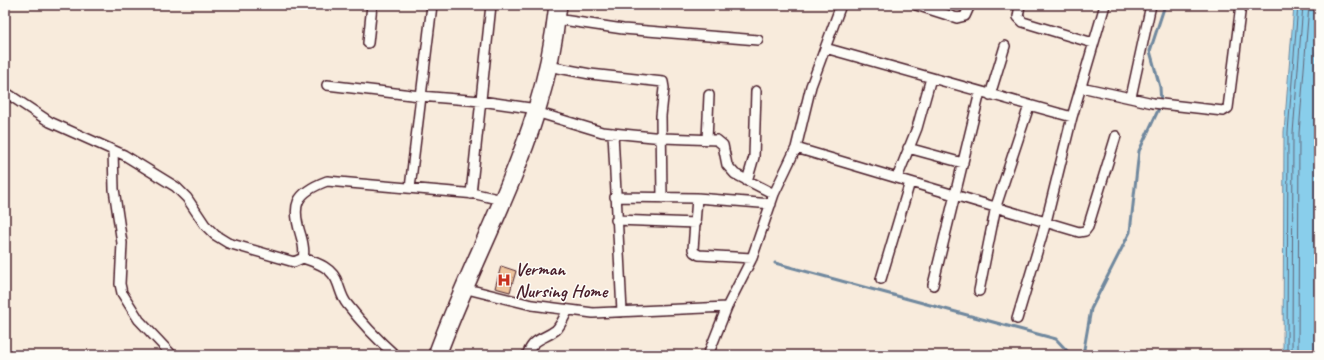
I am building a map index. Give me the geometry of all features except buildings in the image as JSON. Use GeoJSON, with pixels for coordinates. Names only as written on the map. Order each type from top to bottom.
{"type":"FeatureCollection","features":[{"type":"Feature","properties":{"kind":"highway"},"geometry":{"type":"LineString","coordinates":[[437,355],[463,288],[502,200],[537,110],[548,66],[557,12]]}},
{"type":"Feature","properties":{"kind":"street"},"geometry":{"type":"LineString","coordinates":[[368,43],[372,5]]}},
{"type":"Feature","properties":{"kind":"street"},"geometry":{"type":"LineString","coordinates":[[410,188],[432,5]]}},
{"type":"Feature","properties":{"kind":"street"},"geometry":{"type":"LineString","coordinates":[[471,194],[490,5]]}},
{"type":"Feature","properties":{"kind":"street"},"geometry":{"type":"LineString","coordinates":[[708,355],[727,307],[752,258],[774,194],[796,148],[811,86],[841,5]]}},
{"type":"Feature","properties":{"kind":"street"},"geometry":{"type":"LineString","coordinates":[[916,5],[926,6],[957,18],[965,16],[970,5]]}},
{"type":"Feature","properties":{"kind":"street"},"geometry":{"type":"LineString","coordinates":[[1020,5],[1018,17],[1023,22],[1093,43]]}},
{"type":"Feature","properties":{"kind":"street"},"geometry":{"type":"LineString","coordinates":[[1017,319],[1046,222],[1072,117],[1105,5]]}},
{"type":"Feature","properties":{"kind":"street"},"geometry":{"type":"LineString","coordinates":[[1131,97],[1151,5]]}},
{"type":"Feature","properties":{"kind":"street"},"geometry":{"type":"LineString","coordinates":[[1081,87],[1153,103],[1223,111],[1228,108],[1241,5]]}},
{"type":"Feature","properties":{"kind":"street"},"geometry":{"type":"LineString","coordinates":[[557,12],[623,29],[758,40]]}},
{"type":"Feature","properties":{"kind":"street"},"geometry":{"type":"LineString","coordinates":[[990,95],[1004,46]]}},
{"type":"Feature","properties":{"kind":"street"},"geometry":{"type":"LineString","coordinates":[[825,48],[1072,117]]}},
{"type":"Feature","properties":{"kind":"street"},"geometry":{"type":"LineString","coordinates":[[548,66],[590,74],[662,82],[664,88],[661,116],[662,198]]}},
{"type":"Feature","properties":{"kind":"street"},"geometry":{"type":"LineString","coordinates":[[897,178],[917,128],[931,78]]}},
{"type":"Feature","properties":{"kind":"street"},"geometry":{"type":"LineString","coordinates":[[327,85],[420,96],[481,101],[537,110],[602,132],[721,142],[725,150],[727,165],[735,174],[774,194]]}},
{"type":"Feature","properties":{"kind":"street"},"geometry":{"type":"LineString","coordinates":[[747,181],[754,157],[756,91]]}},
{"type":"Feature","properties":{"kind":"street"},"geometry":{"type":"LineString","coordinates":[[5,92],[50,122],[138,162],[176,187],[187,198],[205,225],[215,235],[228,243],[294,262],[303,258],[320,264],[335,276],[341,294],[351,310],[395,355]]}},
{"type":"Feature","properties":{"kind":"street"},"geometry":{"type":"LineString","coordinates":[[933,285],[980,92]]}},
{"type":"Feature","properties":{"kind":"street"},"geometry":{"type":"LineString","coordinates":[[706,140],[709,95]]}},
{"type":"Feature","properties":{"kind":"street"},"geometry":{"type":"LineString","coordinates":[[979,291],[996,206],[1029,106]]}},
{"type":"Feature","properties":{"kind":"street"},"geometry":{"type":"LineString","coordinates":[[613,133],[616,220],[622,312]]}},
{"type":"Feature","properties":{"kind":"street"},"geometry":{"type":"LineString","coordinates":[[796,148],[996,206],[1079,232],[1087,229],[1116,136]]}},
{"type":"Feature","properties":{"kind":"street"},"geometry":{"type":"LineString","coordinates":[[908,148],[963,163]]}},
{"type":"Feature","properties":{"kind":"street"},"geometry":{"type":"LineString","coordinates":[[113,150],[114,189],[122,243],[120,284],[122,293],[139,320],[172,355]]}},
{"type":"Feature","properties":{"kind":"street"},"geometry":{"type":"LineString","coordinates":[[303,258],[303,243],[295,211],[300,198],[319,184],[334,180],[489,196],[502,200]]}},
{"type":"Feature","properties":{"kind":"street"},"geometry":{"type":"LineString","coordinates":[[881,279],[910,182]]}},
{"type":"Feature","properties":{"kind":"street"},"geometry":{"type":"LineString","coordinates":[[615,197],[697,198],[771,204]]}},
{"type":"Feature","properties":{"kind":"street"},"geometry":{"type":"LineString","coordinates":[[697,198],[693,249],[696,254],[752,258]]}},
{"type":"Feature","properties":{"kind":"street"},"geometry":{"type":"LineString","coordinates":[[616,220],[696,223]]}},
{"type":"Feature","properties":{"kind":"street"},"geometry":{"type":"LineString","coordinates":[[463,288],[532,305],[593,313],[727,307]]}},
{"type":"Feature","properties":{"kind":"street"},"geometry":{"type":"LineString","coordinates":[[527,355],[532,344],[556,329],[568,310]]}},
{"type":"Feature","properties":{"kind":"water"},"geometry":{"type":"Polygon","coordinates":[[[1294,5],[1319,5],[1319,355],[1283,355],[1284,132],[1294,5]]]}},
{"type":"Feature","properties":{"kind":"waterway"},"geometry":{"type":"LineString","coordinates":[[1083,355],[1091,309],[1130,232],[1139,151],[1161,104],[1160,87],[1150,51],[1165,5]]}},
{"type":"Feature","properties":{"kind":"waterway"},"geometry":{"type":"LineString","coordinates":[[775,263],[1056,339],[1071,355]]}},
{"type":"Feature","properties":{"kind":"place","name":"Verman Nursing Home"},"geometry":{"type":"Point","coordinates":[504,280]}}]}
